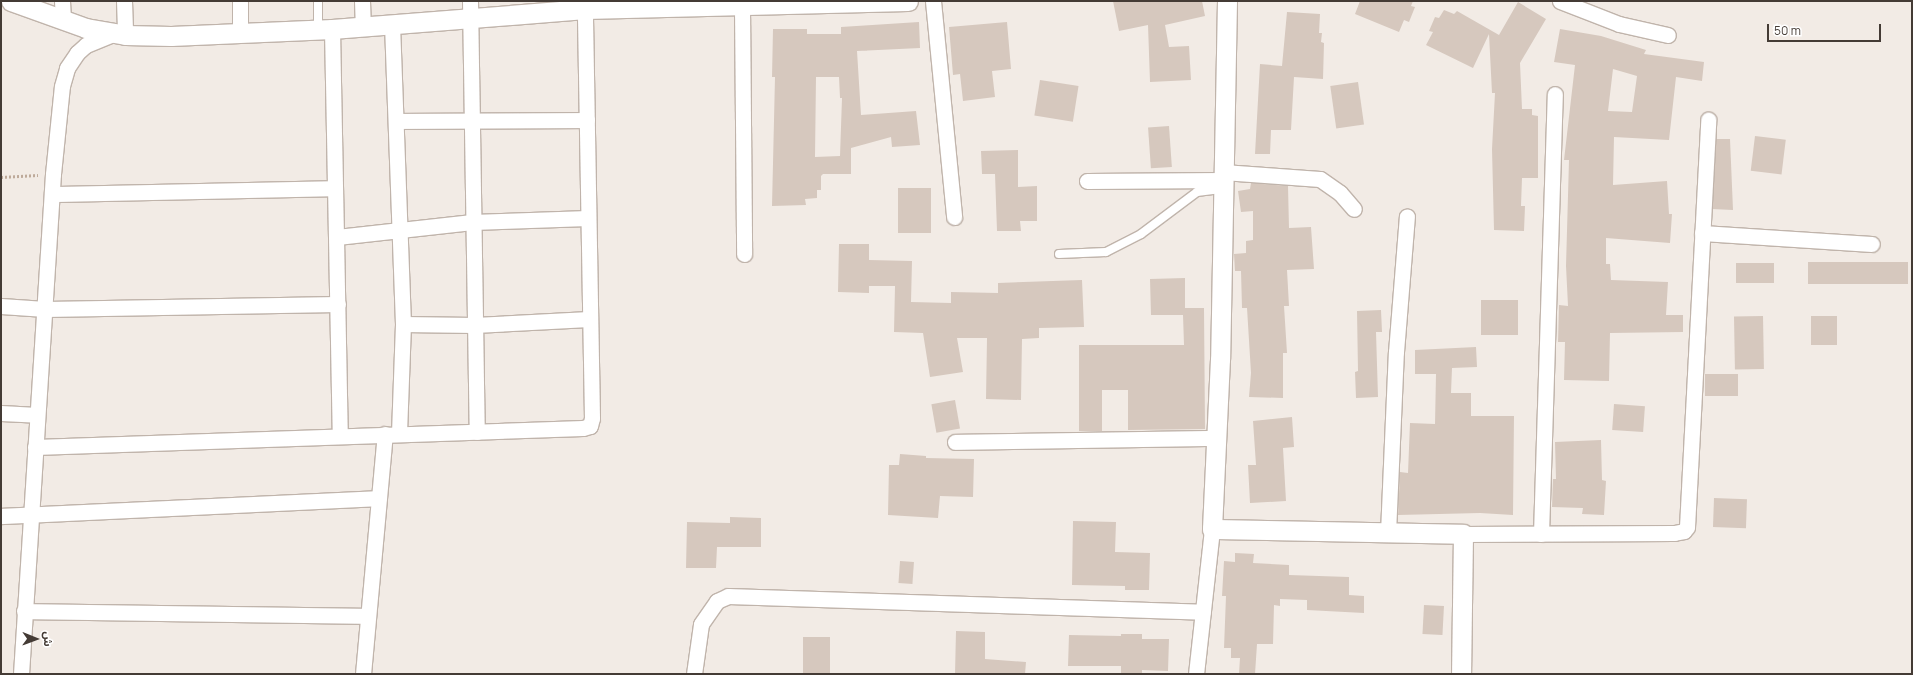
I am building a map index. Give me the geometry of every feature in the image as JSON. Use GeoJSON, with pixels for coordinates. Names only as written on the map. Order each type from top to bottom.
{"type":"FeatureCollection","features":[{"type":"Feature","properties":{"kind":"street"},"geometry":{"type":"LineString","coordinates":[[11,1],[63,20],[119,35],[240,34],[325,29],[392,24],[471,9],[545,6],[585,9],[742,7],[804,3],[908,1]]}},
{"type":"Feature","properties":{"kind":"street"},"geometry":{"type":"LineString","coordinates":[[62,1],[63,20]]}},
{"type":"Feature","properties":{"kind":"street"},"geometry":{"type":"LineString","coordinates":[[119,35],[124,1]]}},
{"type":"Feature","properties":{"kind":"street"},"geometry":{"type":"LineString","coordinates":[[240,1],[240,34]]}},
{"type":"Feature","properties":{"kind":"street"},"geometry":{"type":"LineString","coordinates":[[362,1],[363,26]]}},
{"type":"Feature","properties":{"kind":"street"},"geometry":{"type":"LineString","coordinates":[[933,1],[954,217]]}},
{"type":"Feature","properties":{"kind":"street"},"geometry":{"type":"LineString","coordinates":[[1196,674],[1212,529],[1216,438],[1227,1]]}},
{"type":"Feature","properties":{"kind":"street"},"geometry":{"type":"LineString","coordinates":[[1560,1],[1619,24],[1668,34]]}},
{"type":"Feature","properties":{"kind":"street"},"geometry":{"type":"LineString","coordinates":[[742,7],[744,254]]}},
{"type":"Feature","properties":{"kind":"street"},"geometry":{"type":"LineString","coordinates":[[471,9],[472,222],[476,432]]}},
{"type":"Feature","properties":{"kind":"street"},"geometry":{"type":"LineString","coordinates":[[35,447],[392,433],[583,428],[590,426],[592,418],[589,319],[588,120],[585,9]]}},
{"type":"Feature","properties":{"kind":"street"},"geometry":{"type":"LineString","coordinates":[[363,674],[379,498],[392,433],[402,324],[397,120],[392,24]]}},
{"type":"Feature","properties":{"kind":"street"},"geometry":{"type":"LineString","coordinates":[[325,29],[337,237],[340,436]]}},
{"type":"Feature","properties":{"kind":"street"},"geometry":{"type":"LineString","coordinates":[[21,674],[53,174],[62,86],[67,68],[86,45],[119,35]]}},
{"type":"Feature","properties":{"kind":"street"},"geometry":{"type":"LineString","coordinates":[[1540,534],[1555,94]]}},
{"type":"Feature","properties":{"kind":"street"},"geometry":{"type":"LineString","coordinates":[[397,120],[588,120]]}},
{"type":"Feature","properties":{"kind":"street"},"geometry":{"type":"LineString","coordinates":[[1212,529],[1463,534],[1674,533],[1684,531],[1687,527],[1708,120]]}},
{"type":"Feature","properties":{"kind":"street"},"geometry":{"type":"LineString","coordinates":[[1087,181],[1320,179],[1340,193],[1354,209]]}},
{"type":"Feature","properties":{"kind":"street"},"geometry":{"type":"LineString","coordinates":[[52,194],[335,188]]}},
{"type":"Feature","properties":{"kind":"street"},"geometry":{"type":"LineString","coordinates":[[1388,533],[1396,352],[1407,216]]}},
{"type":"Feature","properties":{"kind":"street"},"geometry":{"type":"LineString","coordinates":[[337,237],[472,222],[588,218]]}},
{"type":"Feature","properties":{"kind":"street"},"geometry":{"type":"LineString","coordinates":[[1702,233],[1872,244]]}},
{"type":"Feature","properties":{"kind":"street"},"geometry":{"type":"LineString","coordinates":[[1,306],[45,308],[338,304]]}},
{"type":"Feature","properties":{"kind":"street"},"geometry":{"type":"LineString","coordinates":[[402,324],[474,325],[589,319]]}},
{"type":"Feature","properties":{"kind":"street"},"geometry":{"type":"LineString","coordinates":[[1,414],[38,415]]}},
{"type":"Feature","properties":{"kind":"street"},"geometry":{"type":"LineString","coordinates":[[955,442],[1216,438]]}},
{"type":"Feature","properties":{"kind":"street"},"geometry":{"type":"LineString","coordinates":[[1,516],[31,516],[379,498]]}},
{"type":"Feature","properties":{"kind":"street"},"geometry":{"type":"LineString","coordinates":[[1461,674],[1463,534]]}},
{"type":"Feature","properties":{"kind":"street"},"geometry":{"type":"LineString","coordinates":[[694,674],[701,624],[716,601],[728,596],[1203,612]]}},
{"type":"Feature","properties":{"kind":"street"},"geometry":{"type":"LineString","coordinates":[[24,611],[368,616]]}},
{"type":"Feature","properties":{"kind":"lane"},"geometry":{"type":"LineString","coordinates":[[318,1],[325,29]]}},
{"type":"Feature","properties":{"kind":"lane"},"geometry":{"type":"LineString","coordinates":[[1059,254],[1106,252],[1142,234],[1198,192],[1223,180]]}},
{"type":"Feature","properties":{"kind":"path"},"geometry":{"type":"LineString","coordinates":[[1,177],[53,174]]}},
{"type":"Feature","properties":{"kind":"building"},"geometry":{"type":"Polygon","coordinates":[[[1113,1],[1202,1],[1205,16],[1165,25],[1169,47],[1189,46],[1191,80],[1150,82],[1148,25],[1119,31],[1113,1]]]}},
{"type":"Feature","properties":{"kind":"building"},"geometry":{"type":"Polygon","coordinates":[[[1360,1],[1413,1],[1411,6],[1415,7],[1409,22],[1404,20],[1399,32],[1355,14],[1360,1]]]}},
{"type":"Feature","properties":{"kind":"building"},"geometry":{"type":"Polygon","coordinates":[[[1518,2],[1546,19],[1520,63],[1522,109],[1532,109],[1532,115],[1538,116],[1538,178],[1522,178],[1521,206],[1525,206],[1524,231],[1494,230],[1492,149],[1495,93],[1492,93],[1489,34],[1473,68],[1426,45],[1433,32],[1429,31],[1435,17],[1439,18],[1444,10],[1454,14],[1457,11],[1499,35],[1518,2]]]}},
{"type":"Feature","properties":{"kind":"building"},"geometry":{"type":"Polygon","coordinates":[[[1287,12],[1320,14],[1319,33],[1322,33],[1321,42],[1324,43],[1323,79],[1294,77],[1291,130],[1271,130],[1270,154],[1255,154],[1260,64],[1282,66],[1287,12]]]}},
{"type":"Feature","properties":{"kind":"building"},"geometry":{"type":"Polygon","coordinates":[[[919,22],[920,48],[857,51],[861,115],[916,111],[920,145],[892,147],[891,137],[851,148],[851,174],[823,174],[821,176],[821,190],[817,190],[817,198],[805,199],[806,205],[772,206],[775,77],[772,77],[773,29],[807,29],[807,34],[841,34],[841,27],[919,22]],[[816,77],[815,157],[840,156],[842,98],[840,98],[839,77],[816,77]]]}},
{"type":"Feature","properties":{"kind":"building"},"geometry":{"type":"Polygon","coordinates":[[[1007,22],[1011,69],[992,71],[995,97],[963,101],[960,74],[953,75],[949,27],[1007,22]]]}},
{"type":"Feature","properties":{"kind":"building"},"geometry":{"type":"Polygon","coordinates":[[[1560,29],[1601,36],[1646,50],[1644,54],[1704,62],[1702,81],[1676,77],[1669,140],[1614,137],[1613,185],[1667,181],[1669,214],[1672,214],[1670,243],[1606,238],[1606,264],[1610,264],[1611,280],[1668,282],[1666,315],[1683,315],[1683,332],[1610,333],[1609,381],[1564,380],[1565,342],[1558,342],[1559,305],[1568,306],[1566,266],[1569,160],[1564,160],[1575,65],[1554,62],[1560,29]],[[1613,69],[1608,111],[1632,112],[1637,76],[1613,69]]]}},
{"type":"Feature","properties":{"kind":"building"},"geometry":{"type":"Polygon","coordinates":[[[1040,80],[1079,86],[1073,122],[1034,116],[1040,80]]]}},
{"type":"Feature","properties":{"kind":"building"},"geometry":{"type":"Polygon","coordinates":[[[1358,82],[1364,125],[1336,128],[1330,86],[1358,82]]]}},
{"type":"Feature","properties":{"kind":"building"},"geometry":{"type":"Polygon","coordinates":[[[1169,126],[1172,167],[1151,168],[1148,127],[1169,126]]]}},
{"type":"Feature","properties":{"kind":"building"},"geometry":{"type":"Polygon","coordinates":[[[1755,136],[1786,140],[1782,175],[1751,171],[1755,136]]]}},
{"type":"Feature","properties":{"kind":"building"},"geometry":{"type":"Polygon","coordinates":[[[1716,139],[1730,139],[1733,210],[1712,209],[1716,139]]]}},
{"type":"Feature","properties":{"kind":"building"},"geometry":{"type":"Polygon","coordinates":[[[1018,150],[1018,187],[1037,186],[1037,221],[1020,221],[1021,231],[997,231],[995,174],[982,174],[981,151],[1018,150]]]}},
{"type":"Feature","properties":{"kind":"building"},"geometry":{"type":"Polygon","coordinates":[[[1251,183],[1288,186],[1289,228],[1311,227],[1314,269],[1287,270],[1289,306],[1284,306],[1287,353],[1283,353],[1283,398],[1249,397],[1251,373],[1247,308],[1242,308],[1241,271],[1235,271],[1234,254],[1246,253],[1246,241],[1253,240],[1253,211],[1241,212],[1238,191],[1250,189],[1251,183]]]}},
{"type":"Feature","properties":{"kind":"building"},"geometry":{"type":"Polygon","coordinates":[[[898,188],[931,188],[931,233],[898,233],[898,188]]]}},
{"type":"Feature","properties":{"kind":"building"},"geometry":{"type":"Polygon","coordinates":[[[839,244],[869,244],[869,260],[912,261],[911,302],[951,303],[951,292],[998,293],[998,283],[1082,280],[1084,327],[1039,328],[1039,338],[1022,339],[1021,400],[986,399],[987,338],[957,338],[963,372],[930,377],[923,333],[894,332],[895,286],[869,286],[869,293],[838,292],[839,244]]]}},
{"type":"Feature","properties":{"kind":"building"},"geometry":{"type":"Polygon","coordinates":[[[1808,262],[1908,262],[1908,284],[1808,284],[1808,262]]]}},
{"type":"Feature","properties":{"kind":"building"},"geometry":{"type":"Polygon","coordinates":[[[1736,263],[1774,263],[1774,283],[1736,283],[1736,263]]]}},
{"type":"Feature","properties":{"kind":"building"},"geometry":{"type":"Polygon","coordinates":[[[1185,278],[1185,308],[1204,308],[1205,429],[1128,430],[1128,390],[1102,390],[1102,431],[1079,431],[1079,345],[1184,345],[1183,315],[1151,315],[1150,279],[1185,278]]]}},
{"type":"Feature","properties":{"kind":"building"},"geometry":{"type":"Polygon","coordinates":[[[1481,300],[1518,300],[1518,335],[1481,335],[1481,300]]]}},
{"type":"Feature","properties":{"kind":"building"},"geometry":{"type":"Polygon","coordinates":[[[1381,310],[1382,332],[1376,332],[1378,397],[1356,398],[1355,372],[1358,371],[1357,311],[1381,310]]]}},
{"type":"Feature","properties":{"kind":"building"},"geometry":{"type":"Polygon","coordinates":[[[1763,316],[1764,369],[1735,369],[1734,317],[1763,316]]]}},
{"type":"Feature","properties":{"kind":"building"},"geometry":{"type":"Polygon","coordinates":[[[1811,316],[1837,316],[1837,345],[1811,345],[1811,316]]]}},
{"type":"Feature","properties":{"kind":"building"},"geometry":{"type":"Polygon","coordinates":[[[1476,347],[1477,367],[1452,368],[1451,393],[1471,393],[1471,416],[1514,416],[1513,515],[1480,513],[1398,515],[1400,472],[1408,473],[1410,423],[1435,424],[1436,374],[1415,374],[1415,350],[1476,347]]]}},
{"type":"Feature","properties":{"kind":"building"},"geometry":{"type":"Polygon","coordinates":[[[1705,374],[1738,374],[1738,396],[1705,396],[1705,374]]]}},
{"type":"Feature","properties":{"kind":"building"},"geometry":{"type":"Polygon","coordinates":[[[955,400],[960,429],[936,433],[931,404],[955,400]]]}},
{"type":"Feature","properties":{"kind":"building"},"geometry":{"type":"Polygon","coordinates":[[[1614,404],[1645,406],[1643,432],[1612,430],[1614,404]]]}},
{"type":"Feature","properties":{"kind":"building"},"geometry":{"type":"Polygon","coordinates":[[[1292,417],[1294,447],[1283,448],[1286,501],[1250,503],[1248,465],[1256,465],[1253,421],[1292,417]]]}},
{"type":"Feature","properties":{"kind":"building"},"geometry":{"type":"Polygon","coordinates":[[[1601,440],[1602,480],[1606,481],[1604,515],[1582,514],[1583,508],[1552,507],[1553,479],[1556,479],[1555,442],[1601,440]]]}},
{"type":"Feature","properties":{"kind":"building"},"geometry":{"type":"Polygon","coordinates":[[[900,454],[926,456],[926,458],[974,459],[973,497],[940,496],[938,518],[888,515],[889,465],[899,465],[900,454]]]}},
{"type":"Feature","properties":{"kind":"building"},"geometry":{"type":"Polygon","coordinates":[[[1714,498],[1747,499],[1746,528],[1713,527],[1714,498]]]}},
{"type":"Feature","properties":{"kind":"building"},"geometry":{"type":"Polygon","coordinates":[[[730,517],[761,518],[761,547],[717,547],[716,568],[686,568],[687,522],[730,523],[730,517]]]}},
{"type":"Feature","properties":{"kind":"building"},"geometry":{"type":"Polygon","coordinates":[[[1073,521],[1116,522],[1115,552],[1150,553],[1149,590],[1125,590],[1125,586],[1072,585],[1073,521]]]}},
{"type":"Feature","properties":{"kind":"building"},"geometry":{"type":"Polygon","coordinates":[[[1235,553],[1254,554],[1253,563],[1289,565],[1289,575],[1349,577],[1349,595],[1364,596],[1364,613],[1307,610],[1307,600],[1280,599],[1280,606],[1274,605],[1273,644],[1257,644],[1255,674],[1239,674],[1240,658],[1231,658],[1231,648],[1224,648],[1226,596],[1222,596],[1224,561],[1235,562],[1235,553]]]}},
{"type":"Feature","properties":{"kind":"building"},"geometry":{"type":"Polygon","coordinates":[[[900,561],[914,562],[912,584],[898,583],[900,561]]]}},
{"type":"Feature","properties":{"kind":"building"},"geometry":{"type":"Polygon","coordinates":[[[1424,605],[1444,606],[1442,635],[1422,634],[1424,605]]]}},
{"type":"Feature","properties":{"kind":"building"},"geometry":{"type":"Polygon","coordinates":[[[956,631],[985,632],[985,659],[1026,662],[1025,674],[955,674],[956,631]]]}},
{"type":"Feature","properties":{"kind":"building"},"geometry":{"type":"Polygon","coordinates":[[[1121,634],[1142,634],[1142,639],[1169,639],[1168,671],[1142,670],[1142,674],[1121,674],[1121,666],[1068,666],[1069,635],[1121,636],[1121,634]]]}},
{"type":"Feature","properties":{"kind":"building"},"geometry":{"type":"Polygon","coordinates":[[[803,637],[830,637],[830,674],[803,674],[803,637]]]}}]}
